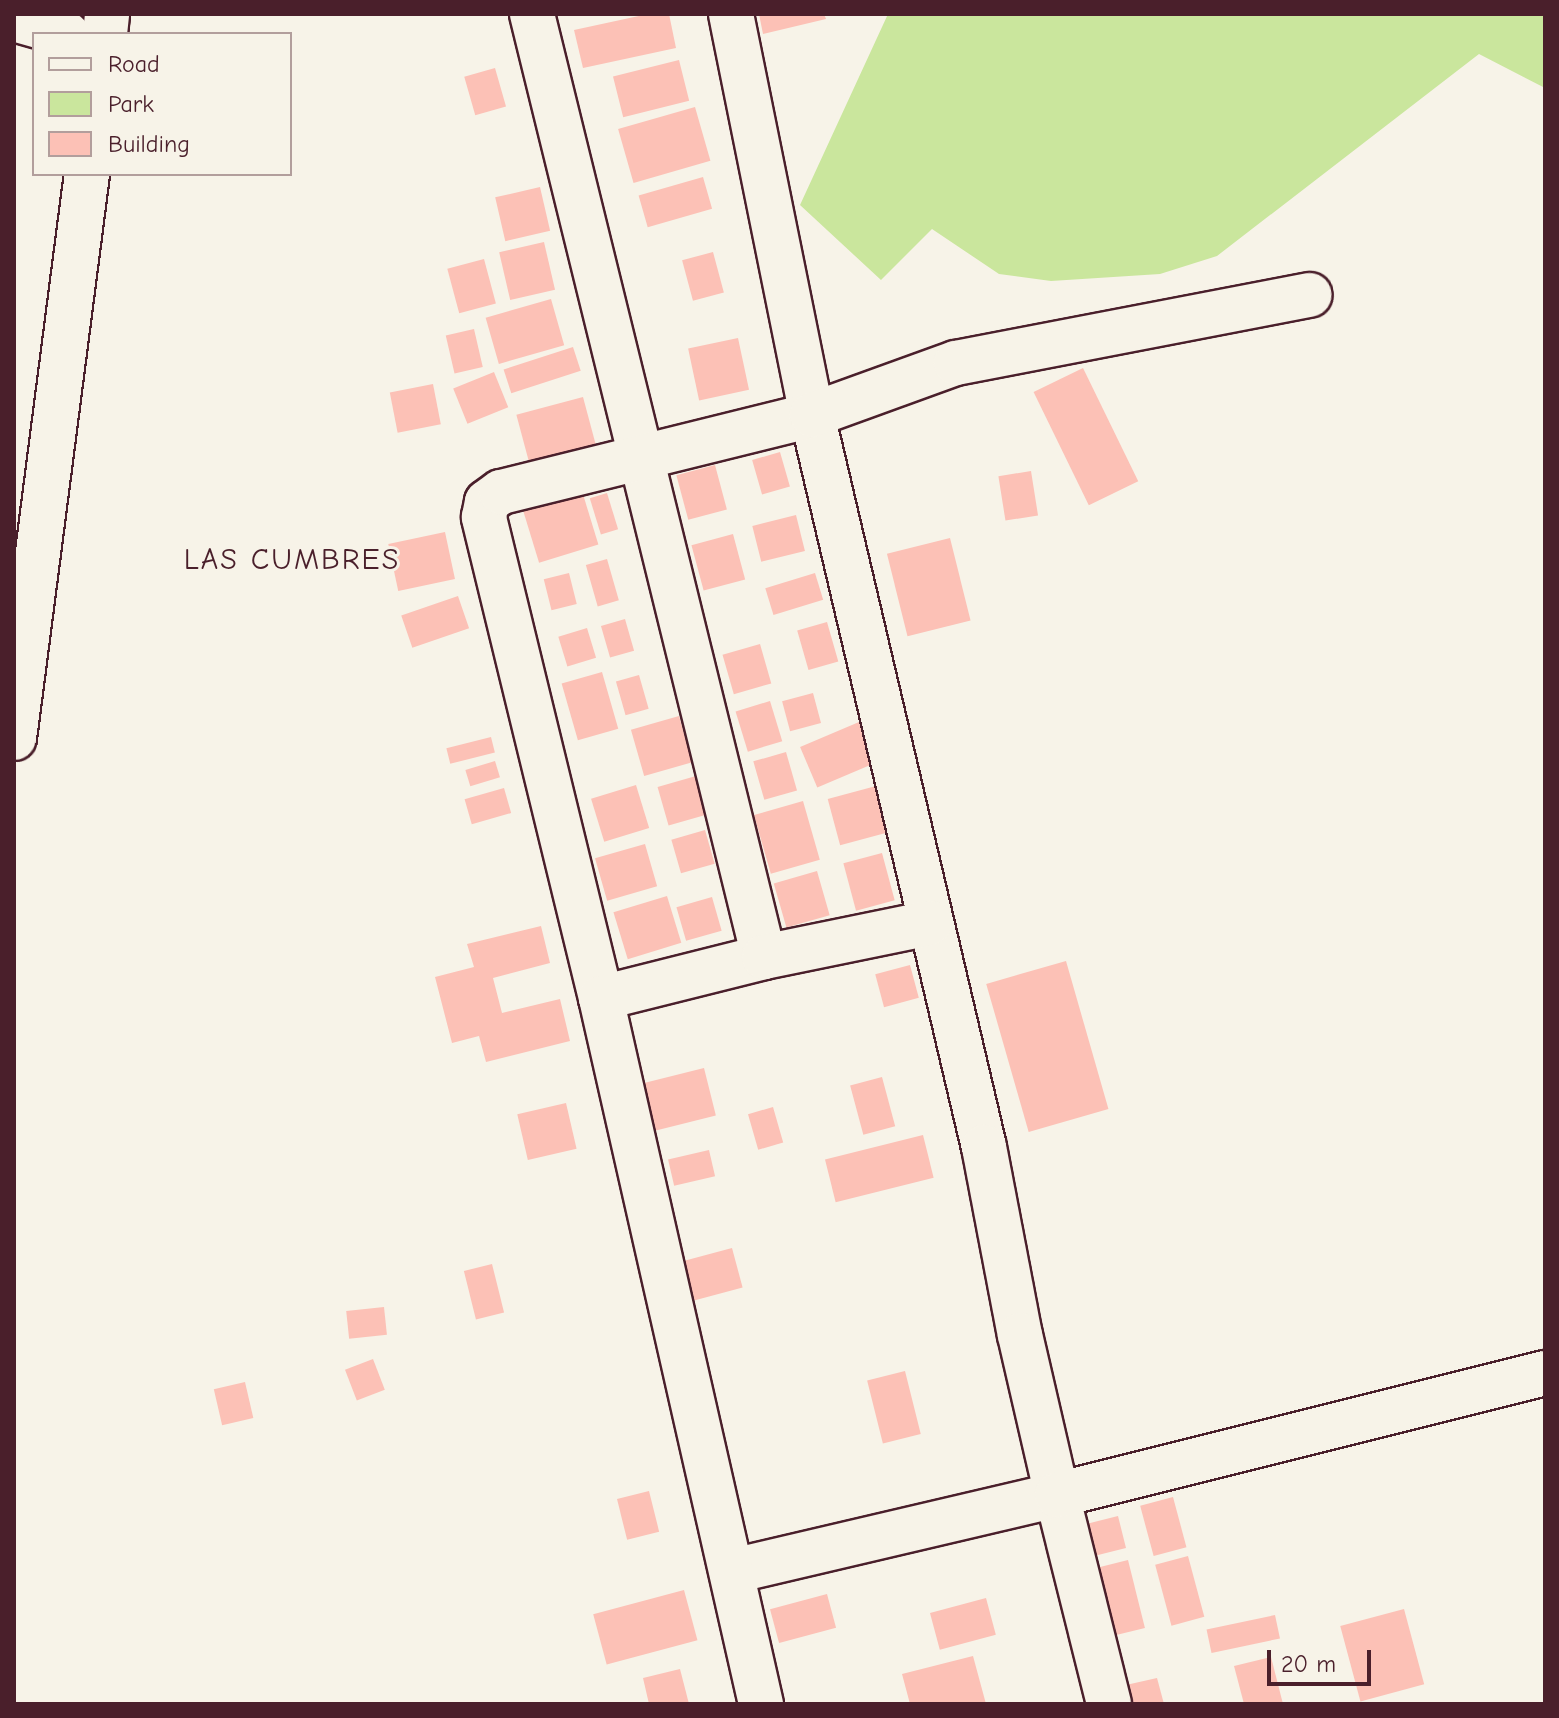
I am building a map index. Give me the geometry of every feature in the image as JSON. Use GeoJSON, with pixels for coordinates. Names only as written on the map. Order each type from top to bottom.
{"type":"FeatureCollection","features":[{"type":"Feature","properties":{"kind":"street"},"geometry":{"type":"LineString","coordinates":[[532,14],[764,957]]}},
{"type":"Feature","properties":{"kind":"street"},"geometry":{"type":"LineString","coordinates":[[731,14],[812,415],[984,1147],[1020,1335],[1109,1704]]}},
{"type":"Feature","properties":{"kind":"street"},"geometry":{"type":"LineString","coordinates":[[14,19],[60,32]]}},
{"type":"Feature","properties":{"kind":"street"},"geometry":{"type":"LineString","coordinates":[[14,738],[87,176]]}},
{"type":"Feature","properties":{"kind":"street"},"geometry":{"type":"LineString","coordinates":[[761,1704],[601,998],[484,517],[487,502],[501,492],[812,415],[956,363],[1310,295]]}},
{"type":"Feature","properties":{"kind":"street"},"geometry":{"type":"LineString","coordinates":[[601,998],[764,957],[930,923]]}},
{"type":"Feature","properties":{"kind":"street"},"geometry":{"type":"LineString","coordinates":[[733,1571],[1057,1495],[1545,1373]]}},
{"type":"Feature","properties":{"kind":"green space"},"geometry":{"type":"Polygon","coordinates":[[[888,14],[1545,14],[1545,88],[1479,54],[1217,256],[1160,274],[1051,281],[999,274],[932,229],[881,280],[800,205],[888,14]]]}},
{"type":"Feature","properties":{"kind":"building"},"geometry":{"type":"Polygon","coordinates":[[[648,14],[669,14],[676,48],[583,68],[574,30],[648,14]]]}},
{"type":"Feature","properties":{"kind":"building"},"geometry":{"type":"Polygon","coordinates":[[[759,14],[824,14],[826,19],[763,34],[759,14]]]}},
{"type":"Feature","properties":{"kind":"building"},"geometry":{"type":"Polygon","coordinates":[[[679,60],[689,101],[623,117],[613,76],[679,60]]]}},
{"type":"Feature","properties":{"kind":"building"},"geometry":{"type":"Polygon","coordinates":[[[495,68],[506,106],[475,115],[464,77],[495,68]]]}},
{"type":"Feature","properties":{"kind":"building"},"geometry":{"type":"Polygon","coordinates":[[[695,107],[710,161],[634,183],[618,129],[695,107]]]}},
{"type":"Feature","properties":{"kind":"building"},"geometry":{"type":"Polygon","coordinates":[[[703,177],[712,209],[648,227],[639,195],[703,177]]]}},
{"type":"Feature","properties":{"kind":"building"},"geometry":{"type":"Polygon","coordinates":[[[540,187],[550,231],[505,241],[495,197],[540,187]]]}},
{"type":"Feature","properties":{"kind":"building"},"geometry":{"type":"Polygon","coordinates":[[[544,242],[555,290],[510,300],[499,252],[544,242]]]}},
{"type":"Feature","properties":{"kind":"building"},"geometry":{"type":"Polygon","coordinates":[[[713,252],[724,293],[693,301],[682,260],[713,252]]]}},
{"type":"Feature","properties":{"kind":"building"},"geometry":{"type":"Polygon","coordinates":[[[484,259],[496,303],[459,313],[447,269],[484,259]]]}},
{"type":"Feature","properties":{"kind":"building"},"geometry":{"type":"Polygon","coordinates":[[[551,299],[564,345],[499,364],[486,318],[551,299]]]}},
{"type":"Feature","properties":{"kind":"building"},"geometry":{"type":"Polygon","coordinates":[[[474,329],[483,367],[455,374],[446,336],[474,329]]]}},
{"type":"Feature","properties":{"kind":"building"},"geometry":{"type":"Polygon","coordinates":[[[738,338],[749,390],[699,400],[688,349],[738,338]]]}},
{"type":"Feature","properties":{"kind":"building"},"geometry":{"type":"Polygon","coordinates":[[[573,347],[581,371],[511,393],[504,370],[573,347]]]}},
{"type":"Feature","properties":{"kind":"building"},"geometry":{"type":"Polygon","coordinates":[[[1083,368],[1138,481],[1089,505],[1034,392],[1083,368]]]}},
{"type":"Feature","properties":{"kind":"building"},"geometry":{"type":"Polygon","coordinates":[[[494,372],[508,407],[467,424],[453,388],[494,372]]]}},
{"type":"Feature","properties":{"kind":"building"},"geometry":{"type":"Polygon","coordinates":[[[433,384],[441,424],[398,433],[390,392],[433,384]]]}},
{"type":"Feature","properties":{"kind":"building"},"geometry":{"type":"Polygon","coordinates":[[[583,397],[597,448],[530,466],[516,415],[583,397]]]}},
{"type":"Feature","properties":{"kind":"building"},"geometry":{"type":"Polygon","coordinates":[[[780,452],[790,487],[762,495],[752,460],[780,452]]]}},
{"type":"Feature","properties":{"kind":"building"},"geometry":{"type":"Polygon","coordinates":[[[715,465],[727,509],[688,520],[676,475],[715,465]]]}},
{"type":"Feature","properties":{"kind":"building"},"geometry":{"type":"Polygon","coordinates":[[[1031,471],[1038,515],[1005,521],[998,476],[1031,471]]]}},
{"type":"Feature","properties":{"kind":"building"},"geometry":{"type":"Polygon","coordinates":[[[582,491],[598,545],[539,563],[523,509],[582,491]]]}},
{"type":"Feature","properties":{"kind":"building"},"geometry":{"type":"Polygon","coordinates":[[[607,493],[618,529],[601,535],[590,498],[607,493]]]}},
{"type":"Feature","properties":{"kind":"building"},"geometry":{"type":"Polygon","coordinates":[[[796,515],[805,551],[761,562],[752,526],[796,515]]]}},
{"type":"Feature","properties":{"kind":"building"},"geometry":{"type":"Polygon","coordinates":[[[445,532],[455,579],[398,591],[388,544],[445,532]]]}},
{"type":"Feature","properties":{"kind":"building"},"geometry":{"type":"Polygon","coordinates":[[[733,534],[745,579],[704,591],[691,545],[733,534]]]}},
{"type":"Feature","properties":{"kind":"building"},"geometry":{"type":"Polygon","coordinates":[[[950,538],[971,620],[907,636],[887,554],[950,538]]]}},
{"type":"Feature","properties":{"kind":"building"},"geometry":{"type":"Polygon","coordinates":[[[607,559],[619,600],[598,606],[586,565],[607,559]]]}},
{"type":"Feature","properties":{"kind":"building"},"geometry":{"type":"Polygon","coordinates":[[[569,573],[577,604],[552,610],[544,579],[569,573]]]}},
{"type":"Feature","properties":{"kind":"building"},"geometry":{"type":"Polygon","coordinates":[[[815,573],[823,600],[773,615],[765,588],[815,573]]]}},
{"type":"Feature","properties":{"kind":"building"},"geometry":{"type":"Polygon","coordinates":[[[458,596],[469,628],[412,648],[401,616],[458,596]]]}},
{"type":"Feature","properties":{"kind":"building"},"geometry":{"type":"Polygon","coordinates":[[[625,619],[634,651],[610,658],[601,626],[625,619]]]}},
{"type":"Feature","properties":{"kind":"building"},"geometry":{"type":"Polygon","coordinates":[[[827,622],[838,661],[809,670],[797,631],[827,622]]]}},
{"type":"Feature","properties":{"kind":"building"},"geometry":{"type":"Polygon","coordinates":[[[587,628],[596,658],[567,666],[558,637],[587,628]]]}},
{"type":"Feature","properties":{"kind":"building"},"geometry":{"type":"Polygon","coordinates":[[[760,644],[771,683],[734,694],[723,655],[760,644]]]}},
{"type":"Feature","properties":{"kind":"building"},"geometry":{"type":"Polygon","coordinates":[[[602,672],[618,729],[578,740],[562,684],[602,672]]]}},
{"type":"Feature","properties":{"kind":"building"},"geometry":{"type":"Polygon","coordinates":[[[639,675],[649,709],[626,715],[616,682],[639,675]]]}},
{"type":"Feature","properties":{"kind":"building"},"geometry":{"type":"Polygon","coordinates":[[[813,693],[821,723],[790,731],[782,701],[813,693]]]}},
{"type":"Feature","properties":{"kind":"building"},"geometry":{"type":"Polygon","coordinates":[[[770,701],[782,741],[748,752],[736,712],[770,701]]]}},
{"type":"Feature","properties":{"kind":"building"},"geometry":{"type":"Polygon","coordinates":[[[679,716],[692,762],[644,776],[631,730],[679,716]]]}},
{"type":"Feature","properties":{"kind":"building"},"geometry":{"type":"Polygon","coordinates":[[[859,722],[876,763],[817,788],[800,747],[859,722]]]}},
{"type":"Feature","properties":{"kind":"building"},"geometry":{"type":"Polygon","coordinates":[[[491,737],[495,753],[450,764],[446,748],[491,737]]]}},
{"type":"Feature","properties":{"kind":"building"},"geometry":{"type":"Polygon","coordinates":[[[786,752],[797,790],[764,800],[753,761],[786,752]]]}},
{"type":"Feature","properties":{"kind":"building"},"geometry":{"type":"Polygon","coordinates":[[[495,761],[500,777],[470,786],[465,770],[495,761]]]}},
{"type":"Feature","properties":{"kind":"building"},"geometry":{"type":"Polygon","coordinates":[[[696,776],[707,814],[669,825],[658,787],[696,776]]]}},
{"type":"Feature","properties":{"kind":"building"},"geometry":{"type":"Polygon","coordinates":[[[636,785],[649,828],[604,842],[591,799],[636,785]]]}},
{"type":"Feature","properties":{"kind":"building"},"geometry":{"type":"Polygon","coordinates":[[[876,786],[888,832],[840,845],[828,799],[876,786]]]}},
{"type":"Feature","properties":{"kind":"building"},"geometry":{"type":"Polygon","coordinates":[[[504,788],[511,813],[472,824],[465,799],[504,788]]]}},
{"type":"Feature","properties":{"kind":"building"},"geometry":{"type":"Polygon","coordinates":[[[803,801],[820,860],[771,874],[754,815],[803,801]]]}},
{"type":"Feature","properties":{"kind":"building"},"geometry":{"type":"Polygon","coordinates":[[[705,830],[715,864],[681,873],[671,840],[705,830]]]}},
{"type":"Feature","properties":{"kind":"building"},"geometry":{"type":"Polygon","coordinates":[[[645,844],[657,886],[607,901],[595,858],[645,844]]]}},
{"type":"Feature","properties":{"kind":"building"},"geometry":{"type":"Polygon","coordinates":[[[882,853],[895,900],[856,911],[843,863],[882,853]]]}},
{"type":"Feature","properties":{"kind":"building"},"geometry":{"type":"Polygon","coordinates":[[[817,871],[830,915],[786,928],[774,883],[817,871]]]}},
{"type":"Feature","properties":{"kind":"building"},"geometry":{"type":"Polygon","coordinates":[[[667,896],[681,943],[628,959],[613,912],[667,896]]]}},
{"type":"Feature","properties":{"kind":"building"},"geometry":{"type":"Polygon","coordinates":[[[712,897],[722,931],[686,941],[676,907],[712,897]]]}},
{"type":"Feature","properties":{"kind":"building"},"geometry":{"type":"Polygon","coordinates":[[[541,926],[550,963],[493,978],[502,1013],[560,999],[570,1041],[486,1062],[479,1036],[452,1043],[435,977],[474,967],[467,944],[541,926]]]}},
{"type":"Feature","properties":{"kind":"building"},"geometry":{"type":"Polygon","coordinates":[[[1066,961],[1108,1109],[1029,1132],[986,984],[1066,961]]]}},
{"type":"Feature","properties":{"kind":"building"},"geometry":{"type":"Polygon","coordinates":[[[910,965],[919,998],[884,1007],[875,974],[910,965]]]}},
{"type":"Feature","properties":{"kind":"building"},"geometry":{"type":"Polygon","coordinates":[[[704,1068],[716,1116],[646,1133],[634,1085],[704,1068]]]}},
{"type":"Feature","properties":{"kind":"building"},"geometry":{"type":"Polygon","coordinates":[[[882,1077],[895,1126],[863,1135],[850,1086],[882,1077]]]}},
{"type":"Feature","properties":{"kind":"building"},"geometry":{"type":"Polygon","coordinates":[[[566,1103],[577,1149],[528,1160],[517,1114],[566,1103]]]}},
{"type":"Feature","properties":{"kind":"building"},"geometry":{"type":"Polygon","coordinates":[[[773,1107],[783,1143],[758,1150],[748,1114],[773,1107]]]}},
{"type":"Feature","properties":{"kind":"building"},"geometry":{"type":"Polygon","coordinates":[[[923,1135],[934,1178],[836,1202],[825,1159],[923,1135]]]}},
{"type":"Feature","properties":{"kind":"building"},"geometry":{"type":"Polygon","coordinates":[[[709,1150],[715,1176],[674,1186],[668,1159],[709,1150]]]}},
{"type":"Feature","properties":{"kind":"building"},"geometry":{"type":"Polygon","coordinates":[[[732,1248],[743,1288],[689,1302],[678,1262],[732,1248]]]}},
{"type":"Feature","properties":{"kind":"building"},"geometry":{"type":"Polygon","coordinates":[[[492,1264],[504,1313],[476,1320],[464,1271],[492,1264]]]}},
{"type":"Feature","properties":{"kind":"building"},"geometry":{"type":"Polygon","coordinates":[[[384,1307],[387,1335],[349,1339],[346,1311],[384,1307]]]}},
{"type":"Feature","properties":{"kind":"building"},"geometry":{"type":"Polygon","coordinates":[[[373,1359],[385,1390],[357,1401],[345,1370],[373,1359]]]}},
{"type":"Feature","properties":{"kind":"building"},"geometry":{"type":"Polygon","coordinates":[[[905,1371],[921,1434],[883,1444],[867,1380],[905,1371]]]}},
{"type":"Feature","properties":{"kind":"building"},"geometry":{"type":"Polygon","coordinates":[[[245,1382],[253,1418],[222,1425],[214,1389],[245,1382]]]}},
{"type":"Feature","properties":{"kind":"building"},"geometry":{"type":"Polygon","coordinates":[[[649,1491],[659,1532],[627,1540],[617,1499],[649,1491]]]}},
{"type":"Feature","properties":{"kind":"building"},"geometry":{"type":"Polygon","coordinates":[[[1173,1497],[1186,1547],[1154,1556],[1140,1506],[1173,1497]]]}},
{"type":"Feature","properties":{"kind":"building"},"geometry":{"type":"Polygon","coordinates":[[[1118,1516],[1126,1548],[1088,1557],[1080,1525],[1118,1516]]]}},
{"type":"Feature","properties":{"kind":"building"},"geometry":{"type":"Polygon","coordinates":[[[1188,1556],[1204,1617],[1171,1626],[1155,1565],[1188,1556]]]}},
{"type":"Feature","properties":{"kind":"building"},"geometry":{"type":"Polygon","coordinates":[[[1128,1560],[1145,1628],[1108,1637],[1091,1569],[1128,1560]]]}},
{"type":"Feature","properties":{"kind":"building"},"geometry":{"type":"Polygon","coordinates":[[[684,1590],[697,1640],[607,1665],[593,1614],[684,1590]]]}},
{"type":"Feature","properties":{"kind":"building"},"geometry":{"type":"Polygon","coordinates":[[[827,1594],[836,1628],[779,1643],[770,1609],[827,1594]]]}},
{"type":"Feature","properties":{"kind":"building"},"geometry":{"type":"Polygon","coordinates":[[[986,1598],[996,1635],[940,1650],[930,1613],[986,1598]]]}},
{"type":"Feature","properties":{"kind":"building"},"geometry":{"type":"Polygon","coordinates":[[[1404,1609],[1424,1684],[1360,1701],[1340,1626],[1404,1609]]]}},
{"type":"Feature","properties":{"kind":"building"},"geometry":{"type":"Polygon","coordinates":[[[1275,1615],[1280,1638],[1212,1653],[1207,1630],[1275,1615]]]}},
{"type":"Feature","properties":{"kind":"building"},"geometry":{"type":"Polygon","coordinates":[[[973,1656],[986,1704],[910,1704],[902,1674],[973,1656]]]}},
{"type":"Feature","properties":{"kind":"building"},"geometry":{"type":"Polygon","coordinates":[[[1271,1657],[1283,1704],[1244,1704],[1234,1666],[1271,1657]]]}},
{"type":"Feature","properties":{"kind":"building"},"geometry":{"type":"Polygon","coordinates":[[[680,1669],[689,1704],[649,1704],[643,1678],[680,1669]]]}},
{"type":"Feature","properties":{"kind":"building"},"geometry":{"type":"Polygon","coordinates":[[[1157,1678],[1164,1704],[1121,1704],[1117,1687],[1157,1678]]]}},
{"type":"Feature","properties":{"kind":"district","name":"LAS CUMBRES"},"geometry":{"type":"Point","coordinates":[292,560]}}]}
